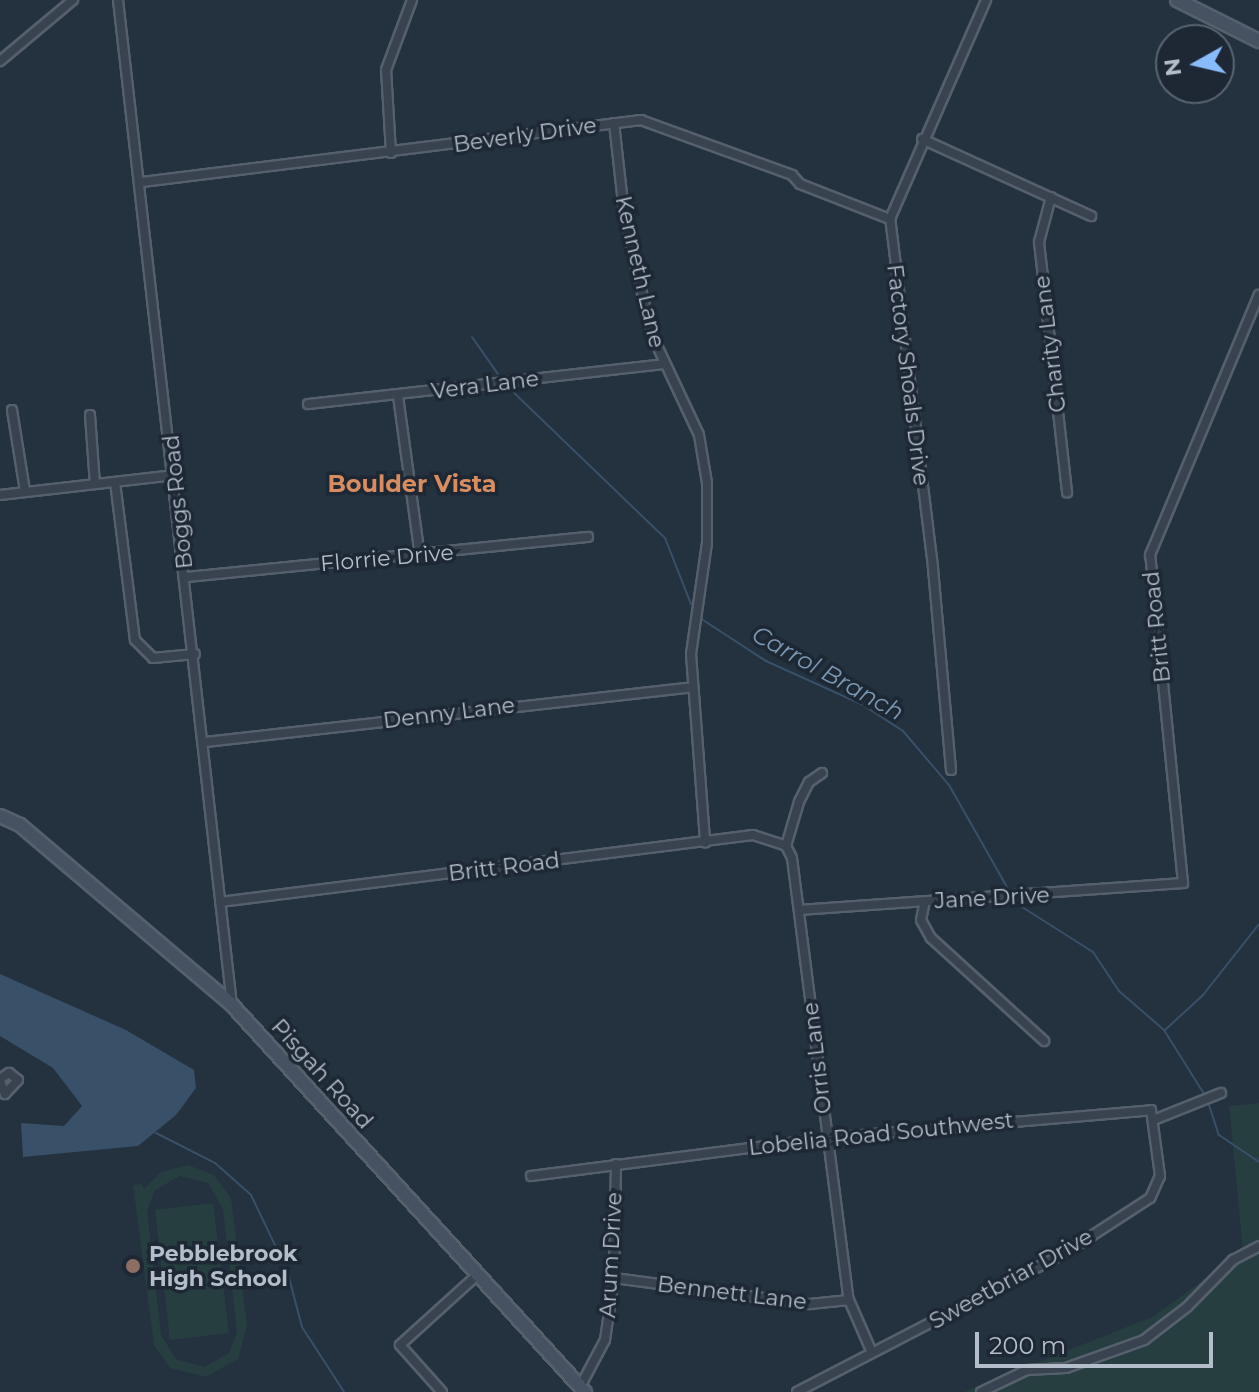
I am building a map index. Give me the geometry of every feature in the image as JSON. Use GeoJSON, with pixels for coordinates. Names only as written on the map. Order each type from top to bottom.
{"type":"FeatureCollection","features":[{"type":"Feature","properties":{"kind":"street"},"geometry":{"type":"LineString","coordinates":[[0,61],[73,0]]}},
{"type":"Feature","properties":{"kind":"street","name":"Boggs Road"},"geometry":{"type":"LineString","coordinates":[[118,0],[142,182],[232,1005]]}},
{"type":"Feature","properties":{"kind":"street"},"geometry":{"type":"LineString","coordinates":[[391,153],[386,70],[412,0]]}},
{"type":"Feature","properties":{"kind":"street","name":"Factory Shoals Drive"},"geometry":{"type":"LineString","coordinates":[[951,770],[933,567],[890,219],[922,139],[986,0]]}},
{"type":"Feature","properties":{"kind":"street"},"geometry":{"type":"LineString","coordinates":[[1177,0],[1259,41]]}},
{"type":"Feature","properties":{"kind":"street","name":"Beverly Drive"},"geometry":{"type":"LineString","coordinates":[[142,182],[641,120],[706,142],[890,219]]}},
{"type":"Feature","properties":{"kind":"street","name":"Kenneth Lane"},"geometry":{"type":"LineString","coordinates":[[614,123],[625,221],[662,364],[699,435],[707,483],[707,543],[692,623],[693,687],[705,842]]}},
{"type":"Feature","properties":{"kind":"street"},"geometry":{"type":"LineString","coordinates":[[922,139],[1091,216]]}},
{"type":"Feature","properties":{"kind":"street","name":"Charity Lane"},"geometry":{"type":"LineString","coordinates":[[1051,197],[1039,242],[1067,492]]}},
{"type":"Feature","properties":{"kind":"street","name":"Britt Road"},"geometry":{"type":"LineString","coordinates":[[1183,883],[1150,555],[1259,295]]}},
{"type":"Feature","properties":{"kind":"street","name":"Vera Lane"},"geometry":{"type":"LineString","coordinates":[[308,404],[662,364]]}},
{"type":"Feature","properties":{"kind":"street"},"geometry":{"type":"LineString","coordinates":[[398,396],[420,556]]}},
{"type":"Feature","properties":{"kind":"street"},"geometry":{"type":"LineString","coordinates":[[12,410],[25,491]]}},
{"type":"Feature","properties":{"kind":"street"},"geometry":{"type":"LineString","coordinates":[[90,415],[95,484]]}},
{"type":"Feature","properties":{"kind":"street"},"geometry":{"type":"LineString","coordinates":[[0,495],[175,475]]}},
{"type":"Feature","properties":{"kind":"street"},"geometry":{"type":"LineString","coordinates":[[115,482],[135,640],[153,658],[195,654]]}},
{"type":"Feature","properties":{"kind":"street","name":"Florrie Drive"},"geometry":{"type":"LineString","coordinates":[[186,577],[588,537]]}},
{"type":"Feature","properties":{"kind":"street","name":"Denny Lane"},"geometry":{"type":"LineString","coordinates":[[205,742],[693,687]]}},
{"type":"Feature","properties":{"kind":"street","name":"Orris Lane"},"geometry":{"type":"LineString","coordinates":[[822,773],[809,782],[799,802],[786,846],[799,910],[849,1300],[871,1350]]}},
{"type":"Feature","properties":{"kind":"street","name":"Pisgah Road"},"geometry":{"type":"LineString","coordinates":[[0,816],[20,825],[232,1005],[475,1277],[582,1390]]}},
{"type":"Feature","properties":{"kind":"street","name":"Britt Road"},"geometry":{"type":"LineString","coordinates":[[220,902],[753,835],[786,846]]}},
{"type":"Feature","properties":{"kind":"street","name":"Jane Drive"},"geometry":{"type":"LineString","coordinates":[[799,910],[1183,883]]}},
{"type":"Feature","properties":{"kind":"street"},"geometry":{"type":"LineString","coordinates":[[925,901],[921,920],[931,938],[1044,1041]]}},
{"type":"Feature","properties":{"kind":"street"},"geometry":{"type":"LineString","coordinates":[[9,1073],[18,1080],[3,1097],[0,1080],[9,1073]]}},
{"type":"Feature","properties":{"kind":"street"},"geometry":{"type":"LineString","coordinates":[[1156,1119],[1221,1093]]}},
{"type":"Feature","properties":{"kind":"street","name":"Lobelia Road Southwest"},"geometry":{"type":"LineString","coordinates":[[531,1176],[827,1138],[1142,1107],[1151,1110],[1156,1119]]}},
{"type":"Feature","properties":{"kind":"street","name":"Sweetbriar Drive"},"geometry":{"type":"LineString","coordinates":[[797,1392],[871,1350],[1067,1252],[1150,1198],[1160,1176],[1156,1119]]}},
{"type":"Feature","properties":{"kind":"street","name":"Arum Drive"},"geometry":{"type":"LineString","coordinates":[[582,1390],[605,1340],[614,1278],[616,1164]]}},
{"type":"Feature","properties":{"kind":"street"},"geometry":{"type":"LineString","coordinates":[[981,1392],[1027,1370],[1066,1368],[1144,1340],[1187,1307],[1233,1260],[1259,1246]]}},
{"type":"Feature","properties":{"kind":"street"},"geometry":{"type":"LineString","coordinates":[[442,1392],[400,1345],[475,1277]]}},
{"type":"Feature","properties":{"kind":"street","name":"Bennett Lane"},"geometry":{"type":"LineString","coordinates":[[614,1278],[810,1304],[849,1300]]}},
{"type":"Feature","properties":{"kind":"green space"},"geometry":{"type":"Polygon","coordinates":[[[1259,1103],[1259,1392],[964,1392],[1154,1316],[1243,1251],[1229,1106],[1259,1103]]]}},
{"type":"Feature","properties":{"kind":"green space"},"geometry":{"type":"Polygon","coordinates":[[[188,1165],[214,1175],[231,1198],[247,1325],[238,1359],[206,1377],[170,1368],[154,1345],[133,1185],[142,1184],[144,1189],[161,1172],[188,1165]],[[180,1176],[155,1190],[147,1211],[161,1335],[176,1359],[204,1367],[229,1353],[237,1332],[223,1209],[208,1183],[180,1176]]]}},
{"type":"Feature","properties":{"kind":"green space"},"geometry":{"type":"Polygon","coordinates":[[[213,1203],[229,1333],[170,1340],[155,1210],[213,1203]]]}},
{"type":"Feature","properties":{"kind":"water"},"geometry":{"type":"Polygon","coordinates":[[[0,974],[126,1030],[194,1070],[196,1088],[176,1115],[138,1146],[23,1157],[21,1123],[64,1126],[82,1106],[53,1068],[0,1036],[0,974]]]}},
{"type":"Feature","properties":{"kind":"waterway"},"geometry":{"type":"LineString","coordinates":[[472,337],[498,374]]}},
{"type":"Feature","properties":{"kind":"waterway"},"geometry":{"type":"LineString","coordinates":[[509,388],[665,538],[691,604]]}},
{"type":"Feature","properties":{"kind":"waterway","name":"Carrol Branch"},"geometry":{"type":"LineString","coordinates":[[700,618],[766,661],[863,705],[903,731],[949,785],[1008,889]]}},
{"type":"Feature","properties":{"kind":"waterway"},"geometry":{"type":"LineString","coordinates":[[1022,907],[1093,952],[1119,991],[1164,1030],[1206,1097]]}},
{"type":"Feature","properties":{"kind":"waterway"},"geometry":{"type":"LineString","coordinates":[[1165,1030],[1203,995],[1259,924]]}},
{"type":"Feature","properties":{"kind":"waterway"},"geometry":{"type":"LineString","coordinates":[[1208,1102],[1219,1135],[1259,1162]]}},
{"type":"Feature","properties":{"kind":"waterway"},"geometry":{"type":"LineString","coordinates":[[156,1133],[215,1163],[251,1195],[287,1270],[302,1327],[344,1392]]}},
{"type":"Feature","properties":{"kind":"place","name":"Pebblebrook High School"},"geometry":{"type":"Point","coordinates":[133,1266]}},
{"type":"Feature","properties":{"kind":"district","name":"Boulder Vista"},"geometry":{"type":"Point","coordinates":[412,484]}}]}
